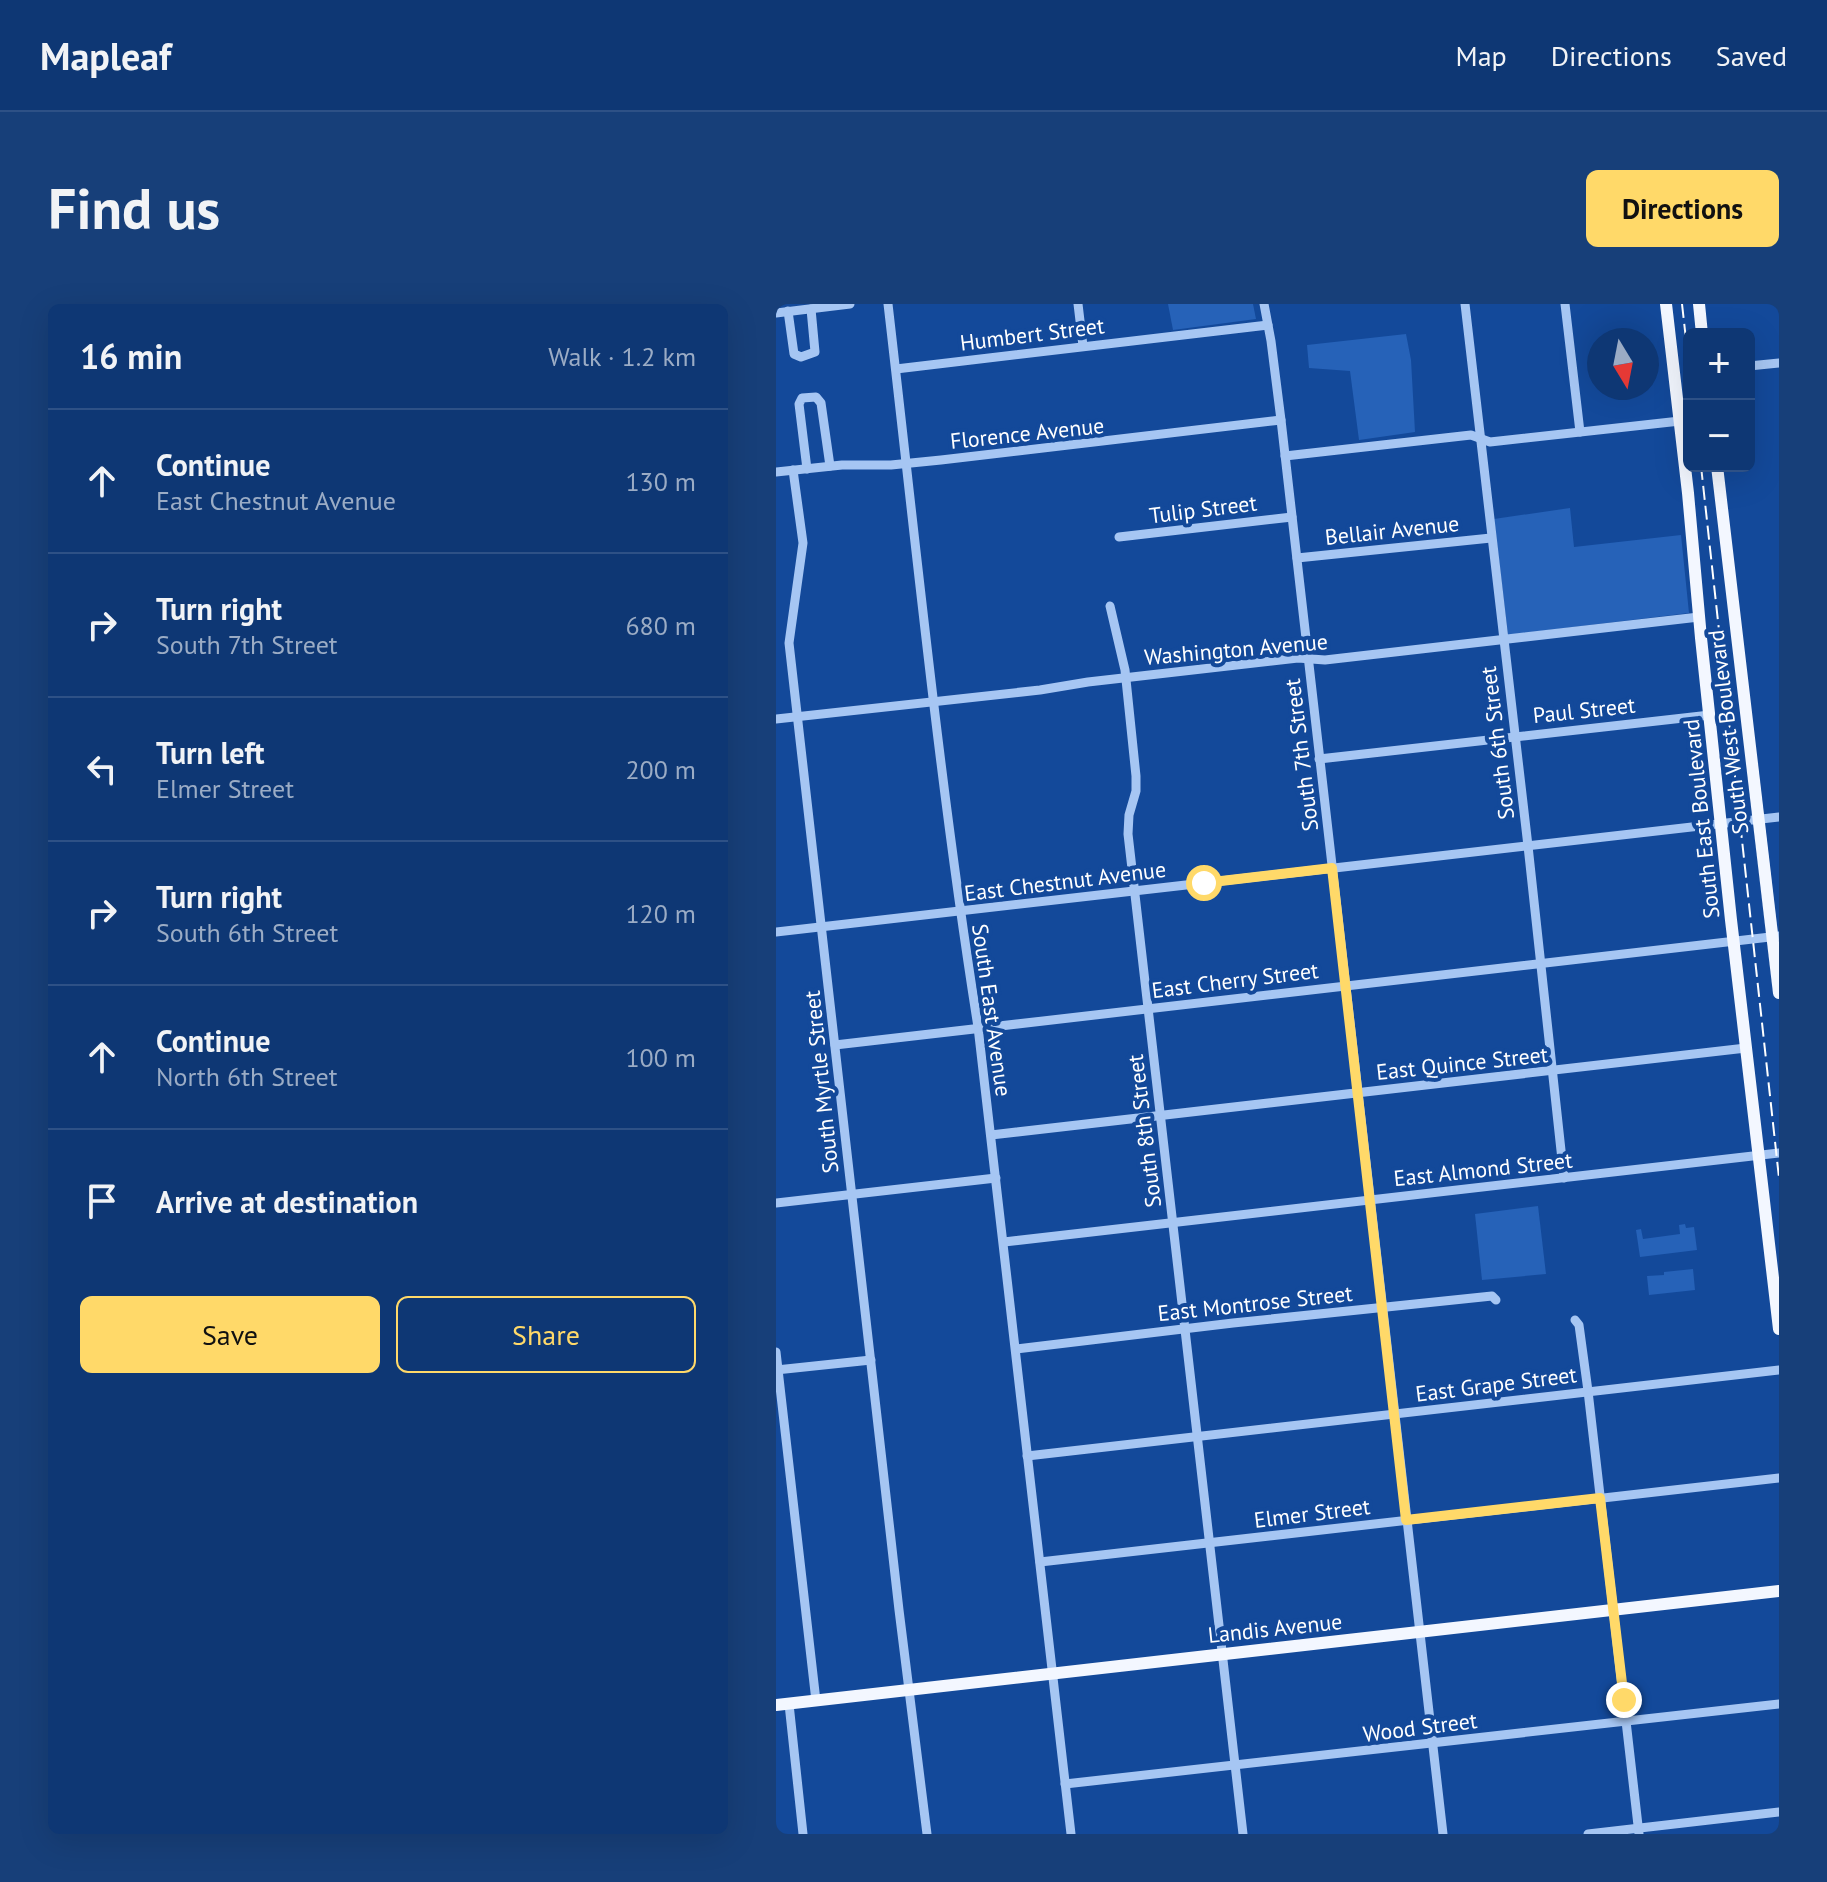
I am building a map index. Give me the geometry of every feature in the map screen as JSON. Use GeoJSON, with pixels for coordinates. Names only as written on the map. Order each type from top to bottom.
{"type":"FeatureCollection","features":[{"type":"Feature","properties":{"kind":"main road","name":"South East Boulevard"},"geometry":{"type":"LineString","coordinates":[[1666,304],[1746,1048],[1775,1261],[1779,1329]]}},
{"type":"Feature","properties":{"kind":"main road"},"geometry":{"type":"LineString","coordinates":[[1699,304],[1701,328]]}},
{"type":"Feature","properties":{"kind":"main road","name":"South West Boulevard"},"geometry":{"type":"LineString","coordinates":[[1718,472],[1776,937],[1779,993]]}},
{"type":"Feature","properties":{"kind":"main road","name":"Landis Avenue"},"geometry":{"type":"LineString","coordinates":[[782,1704],[1779,1591]]}},
{"type":"Feature","properties":{"kind":"street"},"geometry":{"type":"LineString","coordinates":[[776,313],[850,304]]}},
{"type":"Feature","properties":{"kind":"street","name":"South East Avenue"},"geometry":{"type":"LineString","coordinates":[[888,304],[933,702],[1004,1242],[1071,1834]]}},
{"type":"Feature","properties":{"kind":"street"},"geometry":{"type":"LineString","coordinates":[[1078,304],[1083,346]]}},
{"type":"Feature","properties":{"kind":"street","name":"South 7th Street"},"geometry":{"type":"LineString","coordinates":[[1264,304],[1281,420],[1443,1834]]}},
{"type":"Feature","properties":{"kind":"street","name":"South 6th Street"},"geometry":{"type":"LineString","coordinates":[[1465,304],[1564,1178]]}},
{"type":"Feature","properties":{"kind":"street"},"geometry":{"type":"LineString","coordinates":[[1565,304],[1580,432]]}},
{"type":"Feature","properties":{"kind":"street"},"geometry":{"type":"LineString","coordinates":[[788,311],[794,354],[801,357],[815,352],[811,309]]}},
{"type":"Feature","properties":{"kind":"street","name":"Humbert Street"},"geometry":{"type":"LineString","coordinates":[[896,369],[1268,325]]}},
{"type":"Feature","properties":{"kind":"street"},"geometry":{"type":"LineString","coordinates":[[1755,365],[1779,363]]}},
{"type":"Feature","properties":{"kind":"street"},"geometry":{"type":"LineString","coordinates":[[807,469],[799,404],[802,398],[809,396],[816,397],[821,403],[830,466]]}},
{"type":"Feature","properties":{"kind":"street","name":"Florence Avenue"},"geometry":{"type":"LineString","coordinates":[[776,472],[1056,448],[1281,420]]}},
{"type":"Feature","properties":{"kind":"street"},"geometry":{"type":"LineString","coordinates":[[1285,456],[1471,435],[1490,442],[1680,421]]}},
{"type":"Feature","properties":{"kind":"street","name":"South Myrtle Street"},"geometry":{"type":"LineString","coordinates":[[793,470],[803,543],[789,634],[797,716],[927,1834]]}},
{"type":"Feature","properties":{"kind":"street","name":"Tulip Street"},"geometry":{"type":"LineString","coordinates":[[1119,537],[1292,517]]}},
{"type":"Feature","properties":{"kind":"street","name":"Bellair Avenue"},"geometry":{"type":"LineString","coordinates":[[1297,558],[1491,538]]}},
{"type":"Feature","properties":{"kind":"street","name":"South 8th Street"},"geometry":{"type":"LineString","coordinates":[[1110,606],[1126,677],[1136,784],[1128,834],[1243,1834]]}},
{"type":"Feature","properties":{"kind":"street","name":"Washington Avenue"},"geometry":{"type":"LineString","coordinates":[[776,719],[1040,690],[1126,677],[1298,658],[1325,660],[1699,617]]}},
{"type":"Feature","properties":{"kind":"street","name":"Paul Street"},"geometry":{"type":"LineString","coordinates":[[1319,759],[1710,715]]}},
{"type":"Feature","properties":{"kind":"street","name":"East Chestnut Avenue"},"geometry":{"type":"LineString","coordinates":[[776,932],[1779,817]]}},
{"type":"Feature","properties":{"kind":"street","name":"East Cherry Street"},"geometry":{"type":"LineString","coordinates":[[835,1045],[1776,937]]}},
{"type":"Feature","properties":{"kind":"street","name":"East Quince Street"},"geometry":{"type":"LineString","coordinates":[[991,1135],[1746,1048]]}},
{"type":"Feature","properties":{"kind":"street","name":"East Almond Street"},"geometry":{"type":"LineString","coordinates":[[1004,1242],[1778,1153]]}},
{"type":"Feature","properties":{"kind":"street"},"geometry":{"type":"LineString","coordinates":[[776,1203],[996,1178]]}},
{"type":"Feature","properties":{"kind":"street","name":"East Montrose Street"},"geometry":{"type":"LineString","coordinates":[[1016,1349],[1382,1307],[1492,1296],[1496,1300]]}},
{"type":"Feature","properties":{"kind":"street"},"geometry":{"type":"LineString","coordinates":[[1575,1320],[1579,1325],[1588,1391],[1639,1831]]}},
{"type":"Feature","properties":{"kind":"street"},"geometry":{"type":"LineString","coordinates":[[776,1352],[816,1701]]}},
{"type":"Feature","properties":{"kind":"street"},"geometry":{"type":"LineString","coordinates":[[777,1370],[871,1360]]}},
{"type":"Feature","properties":{"kind":"street","name":"East Grape Street"},"geometry":{"type":"LineString","coordinates":[[1027,1456],[1779,1370]]}},
{"type":"Feature","properties":{"kind":"street","name":"Elmer Street"},"geometry":{"type":"LineString","coordinates":[[1040,1562],[1779,1478]]}},
{"type":"Feature","properties":{"kind":"street"},"geometry":{"type":"LineString","coordinates":[[782,1704],[803,1834]]}},
{"type":"Feature","properties":{"kind":"street","name":"Wood Street"},"geometry":{"type":"LineString","coordinates":[[1065,1784],[1779,1704]]}},
{"type":"Feature","properties":{"kind":"street"},"geometry":{"type":"LineString","coordinates":[[1588,1834],[1639,1831],[1779,1812]]}},
{"type":"Feature","properties":{"kind":"shaded area"},"geometry":{"type":"Polygon","coordinates":[[[1168,304],[1253,304],[1256,319],[1173,330],[1168,304]]]}},
{"type":"Feature","properties":{"kind":"shaded area"},"geometry":{"type":"Polygon","coordinates":[[[1406,334],[1411,360],[1415,432],[1359,440],[1350,371],[1309,368],[1307,345],[1406,334]]]}},
{"type":"Feature","properties":{"kind":"shaded area"},"geometry":{"type":"Polygon","coordinates":[[[1570,508],[1574,547],[1681,535],[1689,613],[1508,635],[1494,519],[1570,508]]]}},
{"type":"Feature","properties":{"kind":"shaded area"},"geometry":{"type":"Polygon","coordinates":[[[1538,1206],[1546,1274],[1482,1280],[1475,1214],[1538,1206]]]}},
{"type":"Feature","properties":{"kind":"shaded area"},"geometry":{"type":"Polygon","coordinates":[[[1685,1224],[1686,1228],[1694,1227],[1697,1250],[1640,1257],[1636,1230],[1641,1229],[1643,1239],[1680,1234],[1679,1225],[1685,1224]]]}},
{"type":"Feature","properties":{"kind":"shaded area"},"geometry":{"type":"Polygon","coordinates":[[[1693,1269],[1695,1290],[1649,1295],[1647,1276],[1693,1269]]]}},
{"type":"Feature","properties":{"kind":"railway"},"geometry":{"type":"LineString","coordinates":[[1682,304],[1685,328]]}},
{"type":"Feature","properties":{"kind":"railway"},"geometry":{"type":"LineString","coordinates":[[1702,472],[1779,1178]]}},
{"type":"Feature","properties":{"kind":"route"},"geometry":{"type":"LineString","coordinates":[[1204,883],[1332,868],[1406,1520],[1600,1498],[1624,1700]]}}]}
